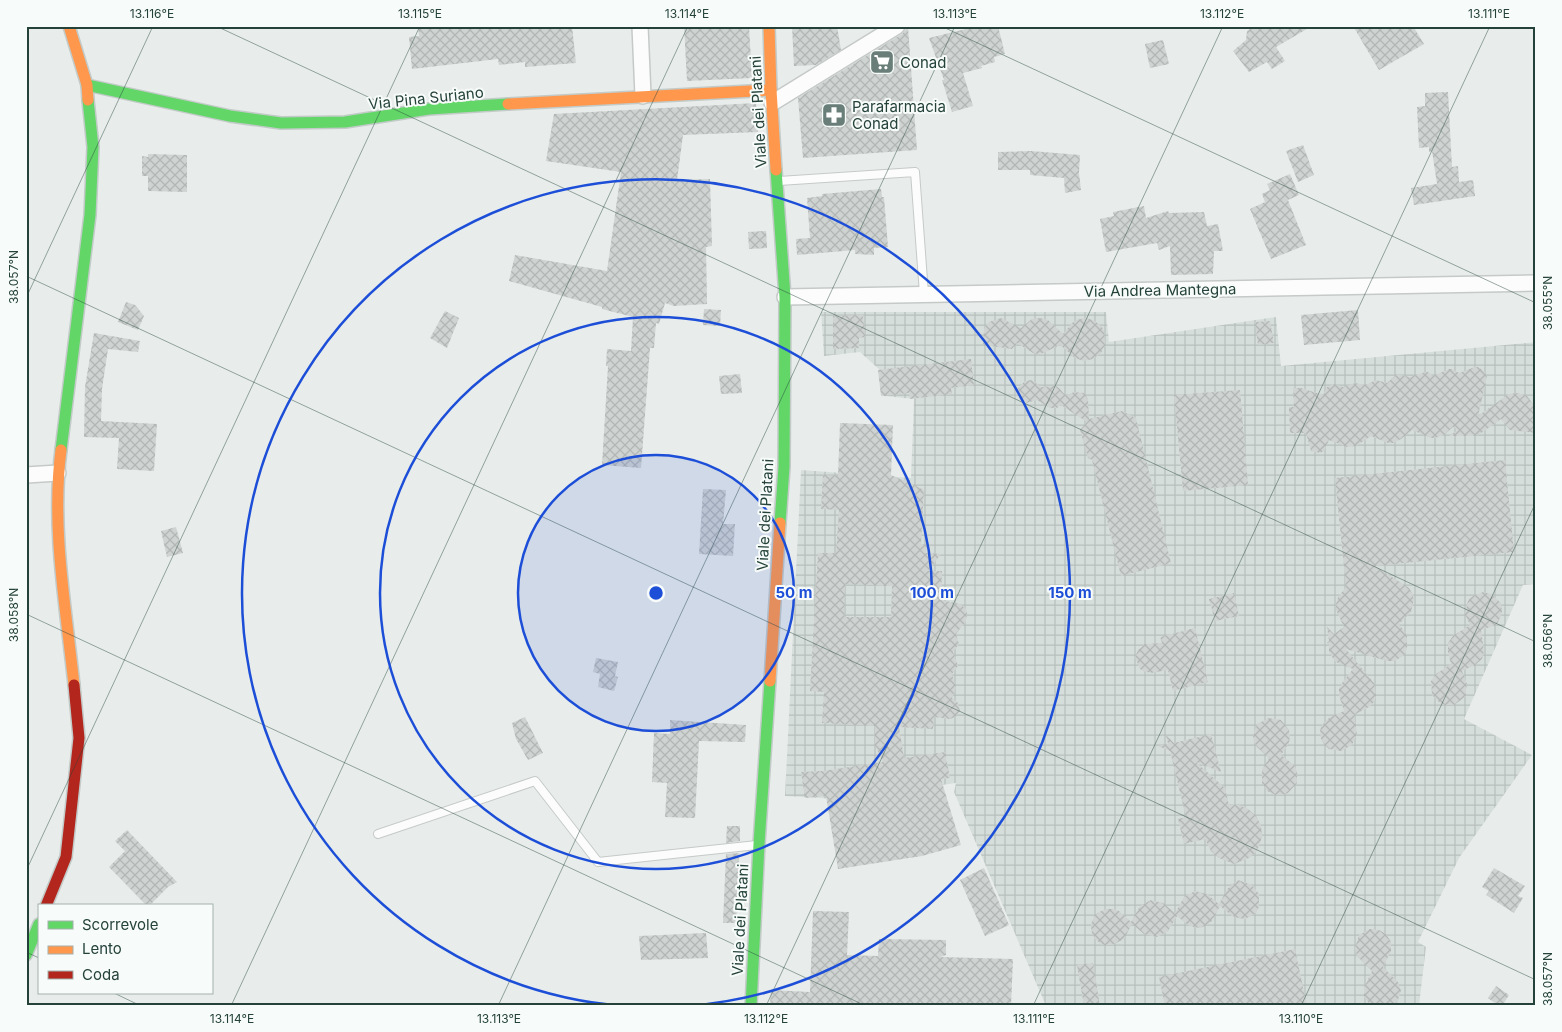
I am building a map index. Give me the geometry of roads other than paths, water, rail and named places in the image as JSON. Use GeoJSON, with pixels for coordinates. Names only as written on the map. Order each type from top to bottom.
{"type":"FeatureCollection","features":[{"type":"Feature","properties":{"kind":"street"},"geometry":{"type":"LineString","coordinates":[[47,904],[66,857],[79,738],[59,543],[58,473],[90,215],[93,147],[87,85],[69,26]]}},
{"type":"Feature","properties":{"kind":"street"},"geometry":{"type":"LineString","coordinates":[[640,26],[643,96]]}},
{"type":"Feature","properties":{"kind":"street","name":"Viale dei Platani"},"geometry":{"type":"LineString","coordinates":[[751,1006],[759,844],[784,467],[785,297],[769,26]]}},
{"type":"Feature","properties":{"kind":"street"},"geometry":{"type":"LineString","coordinates":[[772,96],[897,26]]}},
{"type":"Feature","properties":{"kind":"street","name":"Via Pina Suriano"},"geometry":{"type":"LineString","coordinates":[[87,85],[230,116],[281,123],[345,122],[429,109],[643,96],[772,96]]}},
{"type":"Feature","properties":{"kind":"street","name":"Via Andrea Mantegna"},"geometry":{"type":"LineString","coordinates":[[785,297],[1536,283]]}},
{"type":"Feature","properties":{"kind":"street"},"geometry":{"type":"LineString","coordinates":[[26,475],[58,473]]}},
{"type":"Feature","properties":{"kind":"street"},"geometry":{"type":"LineString","coordinates":[[26,955],[38,926]]}},
{"type":"Feature","properties":{"kind":"lane"},"geometry":{"type":"LineString","coordinates":[[777,181],[915,172],[924,294]]}},
{"type":"Feature","properties":{"kind":"lane"},"geometry":{"type":"LineString","coordinates":[[378,834],[535,781],[598,862],[759,844]]}},
{"type":"Feature","properties":{"kind":"place","name":"Conad"},"geometry":{"type":"Point","coordinates":[882,62]}},
{"type":"Feature","properties":{"kind":"place","name":"Parafarmacia Conad"},"geometry":{"type":"Point","coordinates":[834,115]}}]}
